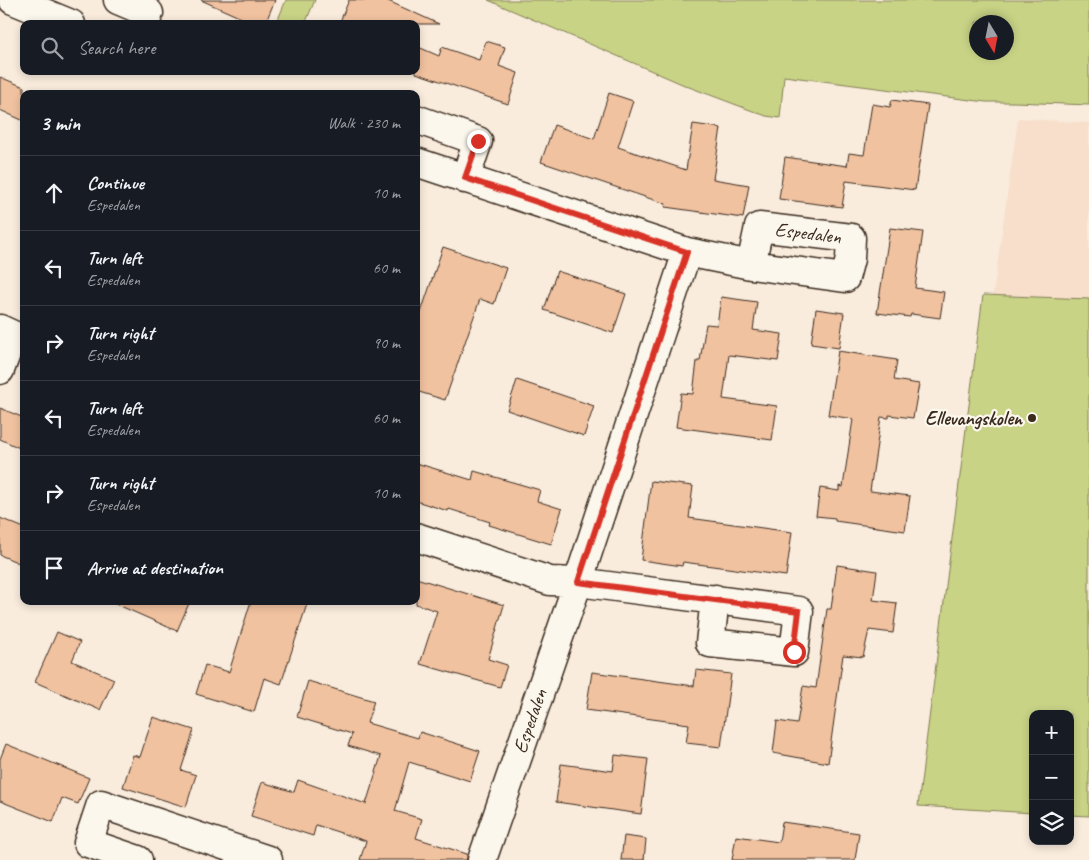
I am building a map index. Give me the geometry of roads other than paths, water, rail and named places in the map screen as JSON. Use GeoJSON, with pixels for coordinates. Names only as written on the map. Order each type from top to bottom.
{"type":"FeatureCollection","features":[{"type":"Feature","properties":{"kind":"street"},"geometry":{"type":"LineString","coordinates":[[13,0],[59,13]]}},
{"type":"Feature","properties":{"kind":"street"},"geometry":{"type":"LineString","coordinates":[[118,0],[149,13],[146,20]]}},
{"type":"Feature","properties":{"kind":"street"},"geometry":{"type":"LineString","coordinates":[[420,120],[478,141],[465,178]]}},
{"type":"Feature","properties":{"kind":"street"},"geometry":{"type":"LineString","coordinates":[[420,163],[687,252],[751,265]]}},
{"type":"Feature","properties":{"kind":"street","name":"Espedalen"},"geometry":{"type":"LineString","coordinates":[[482,860],[578,582],[687,252]]}},
{"type":"Feature","properties":{"kind":"street"},"geometry":{"type":"LineString","coordinates":[[0,329],[13,335],[0,370]]}},
{"type":"Feature","properties":{"kind":"street"},"geometry":{"type":"LineString","coordinates":[[420,538],[550,581],[578,582],[715,599]]}},
{"type":"Feature","properties":{"kind":"street"},"geometry":{"type":"LineString","coordinates":[[138,860],[88,843],[102,804],[202,849],[268,860]]}},
{"type":"Feature","properties":{"kind":"place","name":"Ellevangskolen"},"geometry":{"type":"Point","coordinates":[1032,418]}}]}
